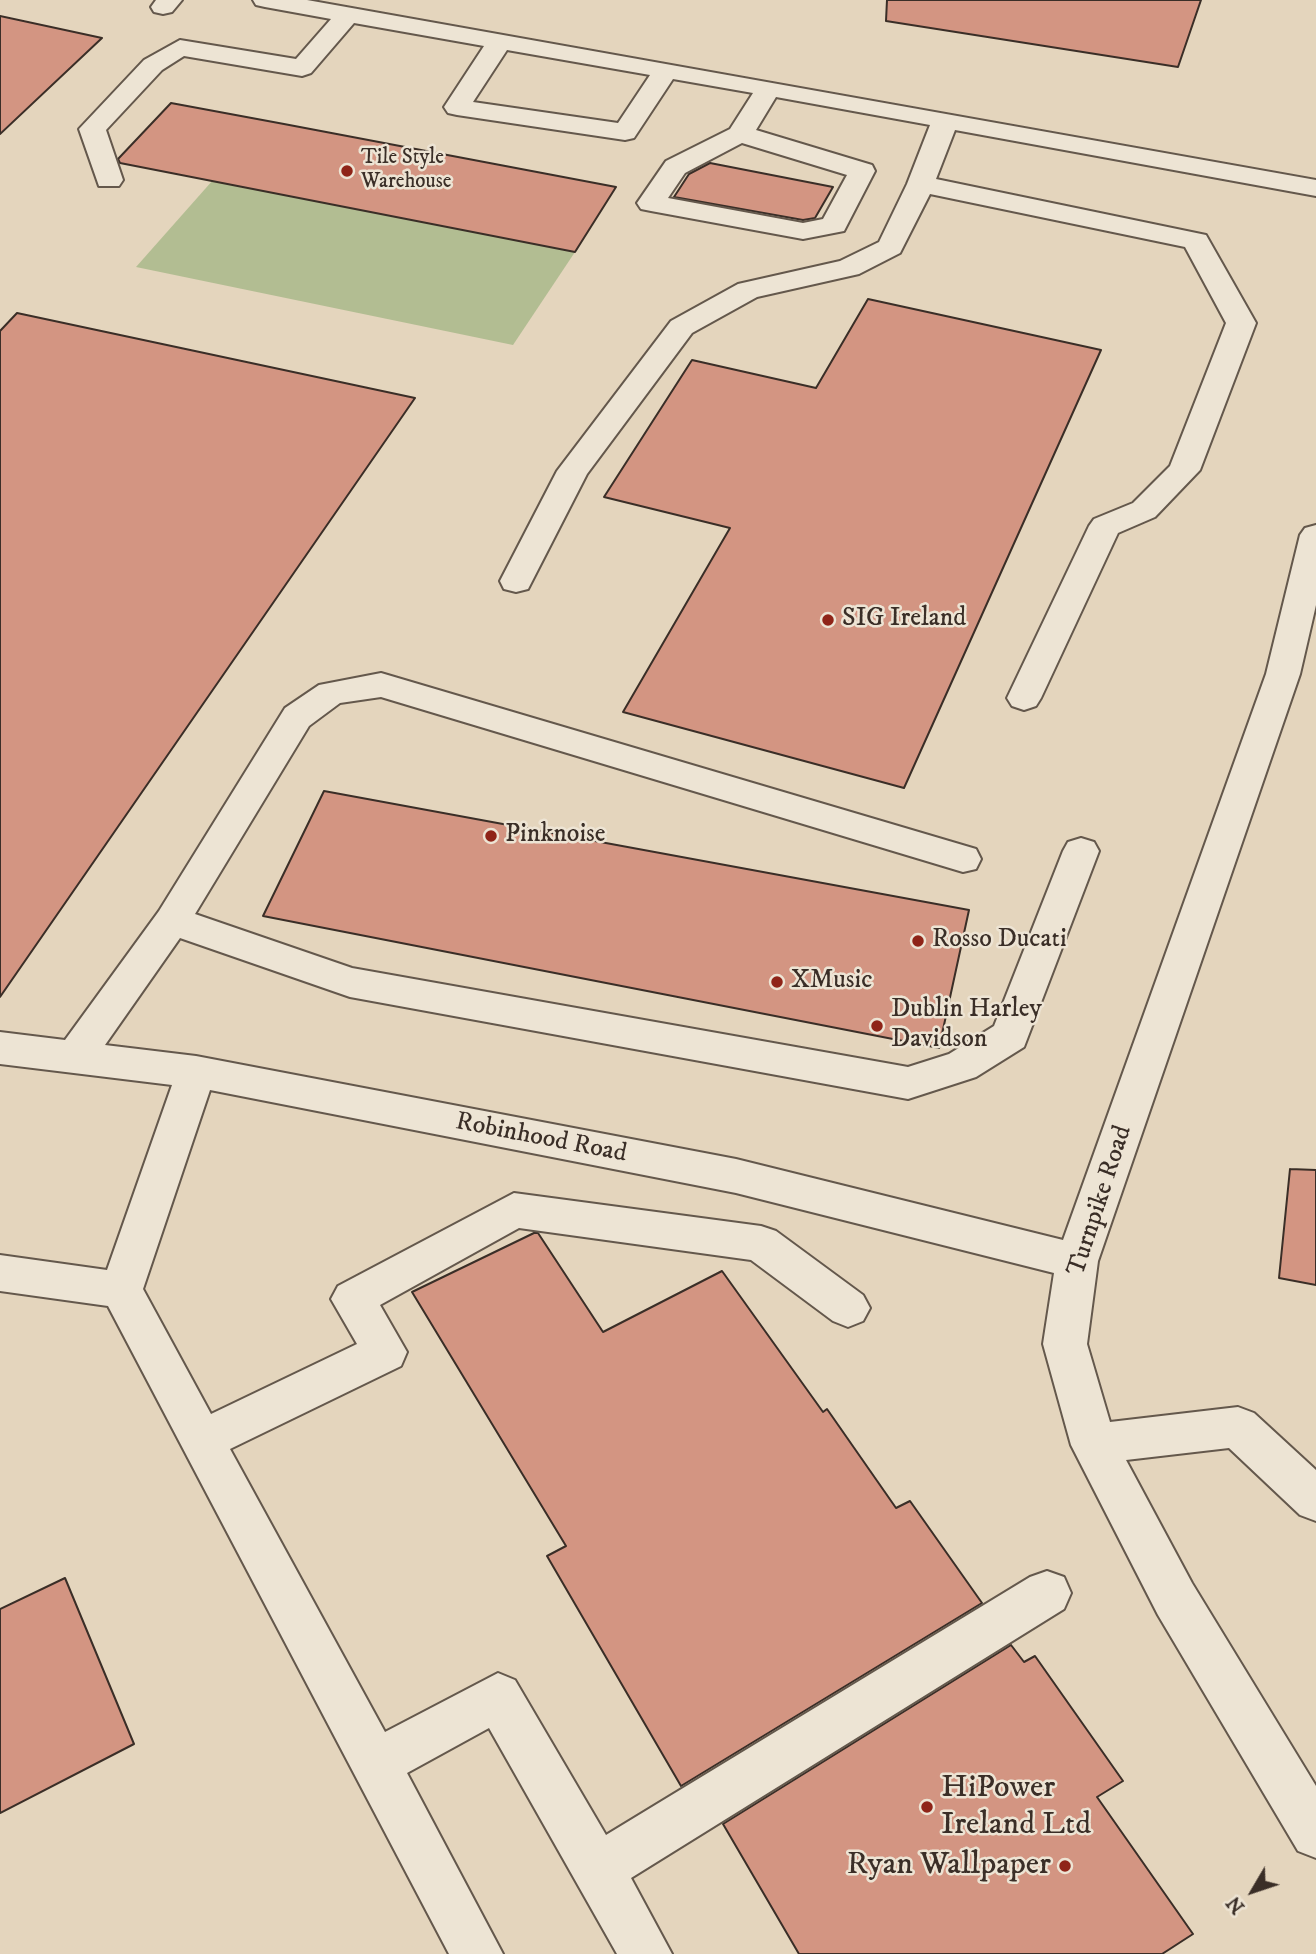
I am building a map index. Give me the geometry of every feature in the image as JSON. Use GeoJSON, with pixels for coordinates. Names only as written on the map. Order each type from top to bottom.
{"type":"FeatureCollection","features":[{"type":"Feature","properties":{"kind":"street"},"geometry":{"type":"LineString","coordinates":[[265,0],[1316,188]]}},
{"type":"Feature","properties":{"kind":"street"},"geometry":{"type":"LineString","coordinates":[[109,180],[92,129],[153,65],[180,48],[302,68],[347,16]]}},
{"type":"Feature","properties":{"kind":"street"},"geometry":{"type":"LineString","coordinates":[[499,43],[457,107],[625,132],[666,71]]}},
{"type":"Feature","properties":{"kind":"street"},"geometry":{"type":"LineString","coordinates":[[740,134],[862,171],[834,225],[803,231],[651,203],[675,167],[740,134],[769,89]]}},
{"type":"Feature","properties":{"kind":"street"},"geometry":{"type":"LineString","coordinates":[[516,581],[573,471],[654,368],[681,327],[748,289],[849,268],[890,247],[920,184],[945,120]]}},
{"type":"Feature","properties":{"kind":"street"},"geometry":{"type":"LineString","coordinates":[[920,184],[1196,241],[1241,323],[1184,470],[1144,510],[1105,526],[1024,698]]}},
{"type":"Feature","properties":{"kind":"street","name":"Turnpike Road"},"geometry":{"type":"LineString","coordinates":[[1316,535],[1283,674],[1077,1261],[1065,1344],[1094,1445],[1175,1599],[1316,1833]]}},
{"type":"Feature","properties":{"kind":"street"},"geometry":{"type":"LineString","coordinates":[[75,1057],[172,921],[298,716],[331,693],[381,685],[963,859]]}},
{"type":"Feature","properties":{"kind":"street"},"geometry":{"type":"LineString","coordinates":[[172,921],[349,982],[908,1083],[962,1066],[1010,1036],[1081,851]]}},
{"type":"Feature","properties":{"kind":"street","name":"Robinhood Road"},"geometry":{"type":"LineString","coordinates":[[0,1048],[196,1072],[736,1176],[1077,1261]]}},
{"type":"Feature","properties":{"kind":"street"},"geometry":{"type":"LineString","coordinates":[[196,1072],[121,1290],[477,1954]]}},
{"type":"Feature","properties":{"kind":"street"},"geometry":{"type":"LineString","coordinates":[[202,1440],[385,1352],[354,1299],[514,1210],[761,1244],[848,1308]]}},
{"type":"Feature","properties":{"kind":"street"},"geometry":{"type":"LineString","coordinates":[[0,1273],[121,1290]]}},
{"type":"Feature","properties":{"kind":"street"},"geometry":{"type":"LineString","coordinates":[[1094,1445],[1188,1431],[1238,1427],[1316,1500]]}},
{"type":"Feature","properties":{"kind":"street"},"geometry":{"type":"LineString","coordinates":[[597,1869],[1047,1593]]}},
{"type":"Feature","properties":{"kind":"street"},"geometry":{"type":"LineString","coordinates":[[375,1764],[499,1697],[646,1954]]}},
{"type":"Feature","properties":{"kind":"green space"},"geometry":{"type":"Polygon","coordinates":[[[213,180],[575,252],[513,345],[136,267],[213,180]]]}},
{"type":"Feature","properties":{"kind":"building"},"geometry":{"type":"Polygon","coordinates":[[[887,0],[1201,0],[1178,67],[886,21],[887,0]]]}},
{"type":"Feature","properties":{"kind":"building"},"geometry":{"type":"Polygon","coordinates":[[[0,16],[102,38],[0,134],[0,16]]]}},
{"type":"Feature","properties":{"kind":"building","name":"Tile Style Warehouse"},"geometry":{"type":"Polygon","coordinates":[[[171,103],[616,187],[575,252],[120,163],[118,159],[171,103]]]}},
{"type":"Feature","properties":{"kind":"building"},"geometry":{"type":"Polygon","coordinates":[[[710,163],[833,187],[815,218],[803,220],[674,197],[689,174],[710,163]]]}},
{"type":"Feature","properties":{"kind":"building","name":"SIG Ireland"},"geometry":{"type":"Polygon","coordinates":[[[868,299],[1101,350],[904,788],[623,712],[730,528],[604,497],[692,360],[816,388],[868,299]]]}},
{"type":"Feature","properties":{"kind":"building"},"geometry":{"type":"Polygon","coordinates":[[[17,313],[415,398],[0,997],[0,331],[17,313]]]}},
{"type":"Feature","properties":{"kind":"building","name":"XMusic"},"geometry":{"type":"Polygon","coordinates":[[[324,791],[969,910],[939,1048],[263,916],[324,791]]]}},
{"type":"Feature","properties":{"kind":"building"},"geometry":{"type":"Polygon","coordinates":[[[1290,1169],[1316,1170],[1316,1285],[1279,1278],[1290,1169]]]}},
{"type":"Feature","properties":{"kind":"building"},"geometry":{"type":"Polygon","coordinates":[[[538,1233],[603,1332],[722,1271],[823,1412],[827,1409],[896,1508],[910,1501],[982,1603],[681,1786],[547,1556],[566,1546],[412,1292],[538,1233]]]}},
{"type":"Feature","properties":{"kind":"building"},"geometry":{"type":"Polygon","coordinates":[[[65,1578],[134,1744],[0,1813],[0,1609],[65,1578]]]}},
{"type":"Feature","properties":{"kind":"building","name":"HiPower Ireland Ltd"},"geometry":{"type":"Polygon","coordinates":[[[1011,1645],[1024,1662],[1035,1656],[1123,1781],[1097,1797],[1193,1934],[1162,1954],[799,1954],[723,1824],[1011,1645]]]}},
{"type":"Feature","properties":{"kind":"place","name":"Tile Style Warehouse"},"geometry":{"type":"Point","coordinates":[347,171]}},
{"type":"Feature","properties":{"kind":"place","name":"SIG Ireland"},"geometry":{"type":"Point","coordinates":[828,620]}},
{"type":"Feature","properties":{"kind":"place","name":"Pinknoise"},"geometry":{"type":"Point","coordinates":[491,836]}},
{"type":"Feature","properties":{"kind":"place","name":"Rosso Ducati"},"geometry":{"type":"Point","coordinates":[918,941]}},
{"type":"Feature","properties":{"kind":"place","name":"XMusic"},"geometry":{"type":"Point","coordinates":[777,982]}},
{"type":"Feature","properties":{"kind":"place","name":"Dublin Harley Davidson"},"geometry":{"type":"Point","coordinates":[877,1026]}},
{"type":"Feature","properties":{"kind":"place","name":"HiPower Ireland Ltd"},"geometry":{"type":"Point","coordinates":[927,1807]}},
{"type":"Feature","properties":{"kind":"place","name":"Ryan Wallpaper"},"geometry":{"type":"Point","coordinates":[1065,1866]}}]}
